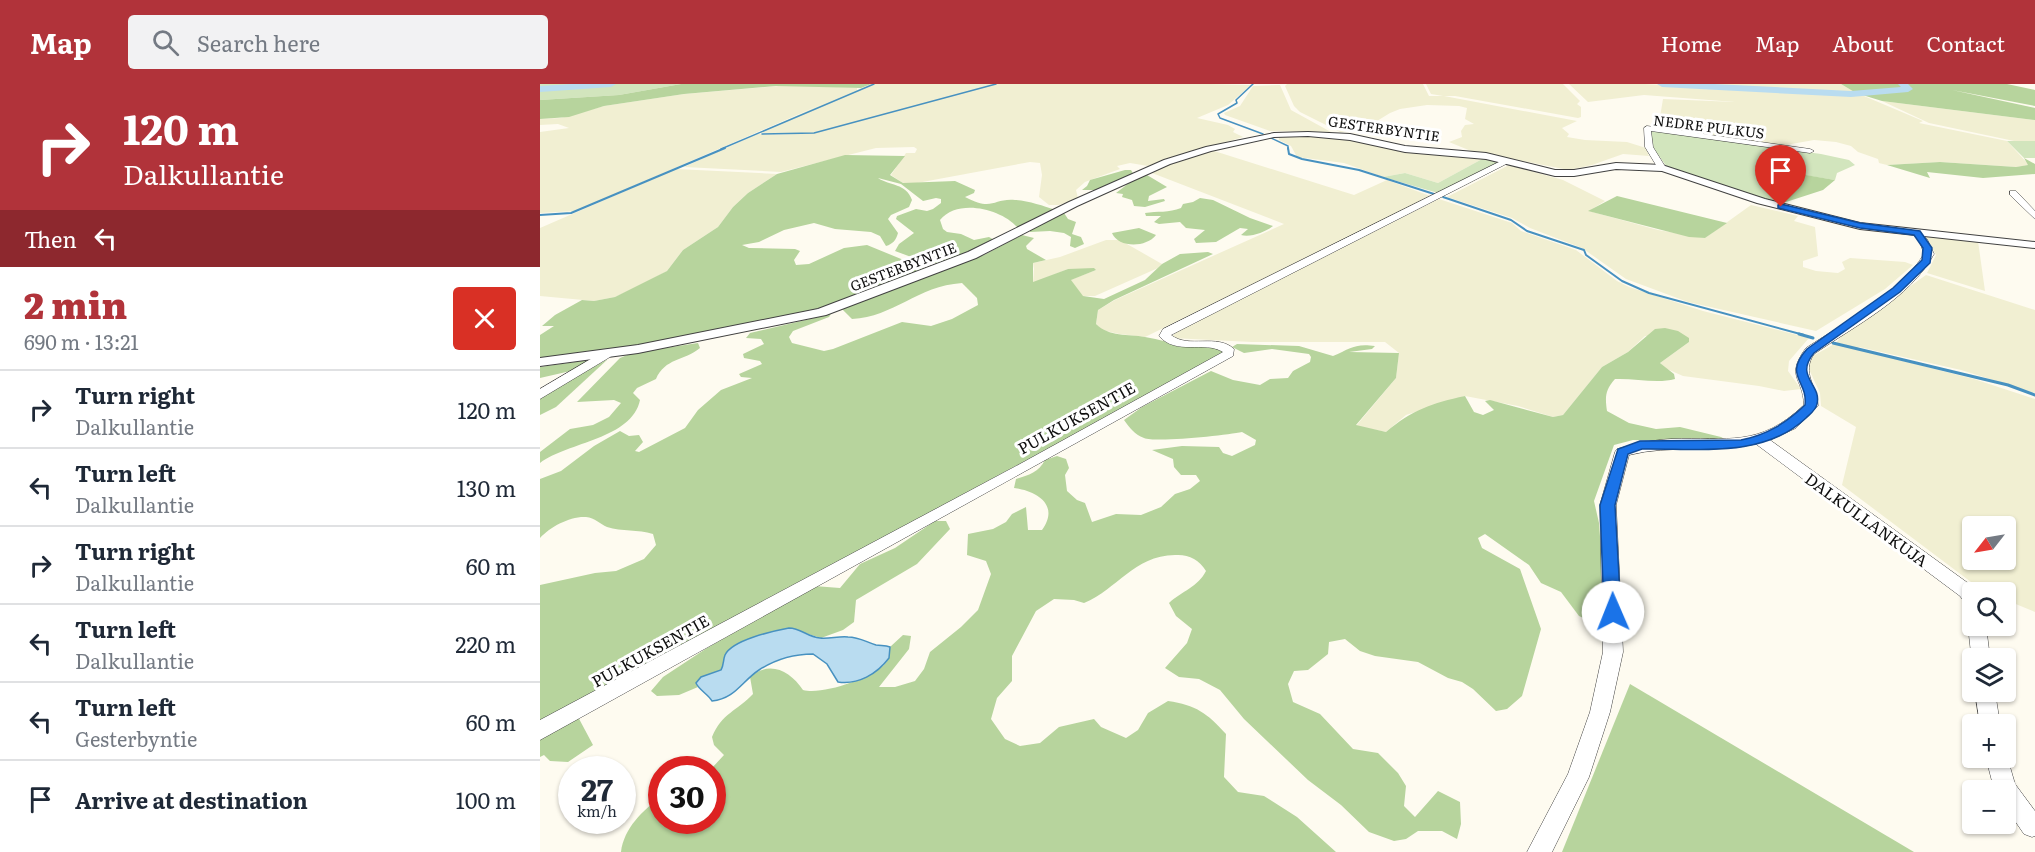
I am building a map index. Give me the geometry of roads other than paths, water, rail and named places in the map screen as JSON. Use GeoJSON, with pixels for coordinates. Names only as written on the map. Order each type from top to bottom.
{"type":"FeatureCollection","features":[{"type":"Feature","properties":{"kind":"street","name":"NEDRE PULKUS"},"geometry":{"type":"LineString","coordinates":[[1662,168],[1649,147],[1647,128],[1810,152]]}},
{"type":"Feature","properties":{"kind":"street","name":"GESTERBYNTIE"},"geometry":{"type":"LineString","coordinates":[[540,362],[606,354],[778,323],[821,312],[972,255],[1073,204],[1167,162],[1253,138],[1285,134],[1336,135],[1405,149],[1466,153],[1564,174],[1616,166],[1662,168],[1682,172],[1738,194],[1792,210],[1860,226],[2035,245]]}},
{"type":"Feature","properties":{"kind":"street","name":"PULKUKSENTIE"},"geometry":{"type":"LineString","coordinates":[[540,731],[1025,467],[1229,353],[1228,349],[1218,345],[1174,342],[1165,336],[1167,331],[1508,162]]}},
{"type":"Feature","properties":{"kind":"street"},"geometry":{"type":"LineString","coordinates":[[2013,193],[2035,216]]}},
{"type":"Feature","properties":{"kind":"street"},"geometry":{"type":"LineString","coordinates":[[1539,852],[1578,777],[1600,712],[1613,652],[1608,505],[1622,452],[1640,445],[1724,446],[1760,440],[1791,425],[1811,406],[1812,398],[1801,374],[1800,367],[1803,360],[1810,351],[1897,290],[1926,261],[1928,248],[1917,232]]}},
{"type":"Feature","properties":{"kind":"street"},"geometry":{"type":"LineString","coordinates":[[540,395],[606,354]]}},
{"type":"Feature","properties":{"kind":"street","name":"DALKULLANKUJA"},"geometry":{"type":"LineString","coordinates":[[1760,440],[1962,588]]}},
{"type":"Feature","properties":{"kind":"street"},"geometry":{"type":"LineString","coordinates":[[2000,768],[2005,789],[2032,826]]}},
{"type":"Feature","properties":{"kind":"water"},"geometry":{"type":"Polygon","coordinates":[[[789,628],[815,637],[852,637],[876,645],[888,646],[890,647],[889,658],[873,673],[853,682],[838,682],[827,664],[813,654],[792,656],[772,663],[753,674],[727,697],[720,700],[712,701],[697,685],[701,677],[721,670],[725,655],[736,645],[754,637],[789,628]]]}},
{"type":"Feature","properties":{"kind":"waterway"},"geometry":{"type":"LineString","coordinates":[[540,89],[611,84]]}},
{"type":"Feature","properties":{"kind":"waterway"},"geometry":{"type":"LineString","coordinates":[[721,149],[874,84]]}},
{"type":"Feature","properties":{"kind":"waterway"},"geometry":{"type":"LineString","coordinates":[[762,134],[814,133],[996,84]]}},
{"type":"Feature","properties":{"kind":"waterway"},"geometry":{"type":"LineString","coordinates":[[1253,84],[1236,100],[1237,103],[1218,114],[1220,118],[1263,134]]}},
{"type":"Feature","properties":{"kind":"waterway"},"geometry":{"type":"LineString","coordinates":[[1662,84],[1851,94],[1908,89],[1903,84]]}},
{"type":"Feature","properties":{"kind":"waterway"},"geometry":{"type":"LineString","coordinates":[[1269,137],[1288,148]]}},
{"type":"Feature","properties":{"kind":"waterway"},"geometry":{"type":"LineString","coordinates":[[540,215],[571,213],[725,148]]}},
{"type":"Feature","properties":{"kind":"waterway"},"geometry":{"type":"LineString","coordinates":[[1288,148],[1289,154],[1302,159],[1359,170],[1434,194]]}},
{"type":"Feature","properties":{"kind":"waterway"},"geometry":{"type":"LineString","coordinates":[[1443,197],[1511,220],[1527,231],[1584,250],[1586,255],[1622,281],[1649,293],[1804,335]]}},
{"type":"Feature","properties":{"kind":"waterway"},"geometry":{"type":"LineString","coordinates":[[1799,334],[1813,338]]}},
{"type":"Feature","properties":{"kind":"waterway"},"geometry":{"type":"LineString","coordinates":[[1833,343],[2008,385],[2035,395]]}}]}
